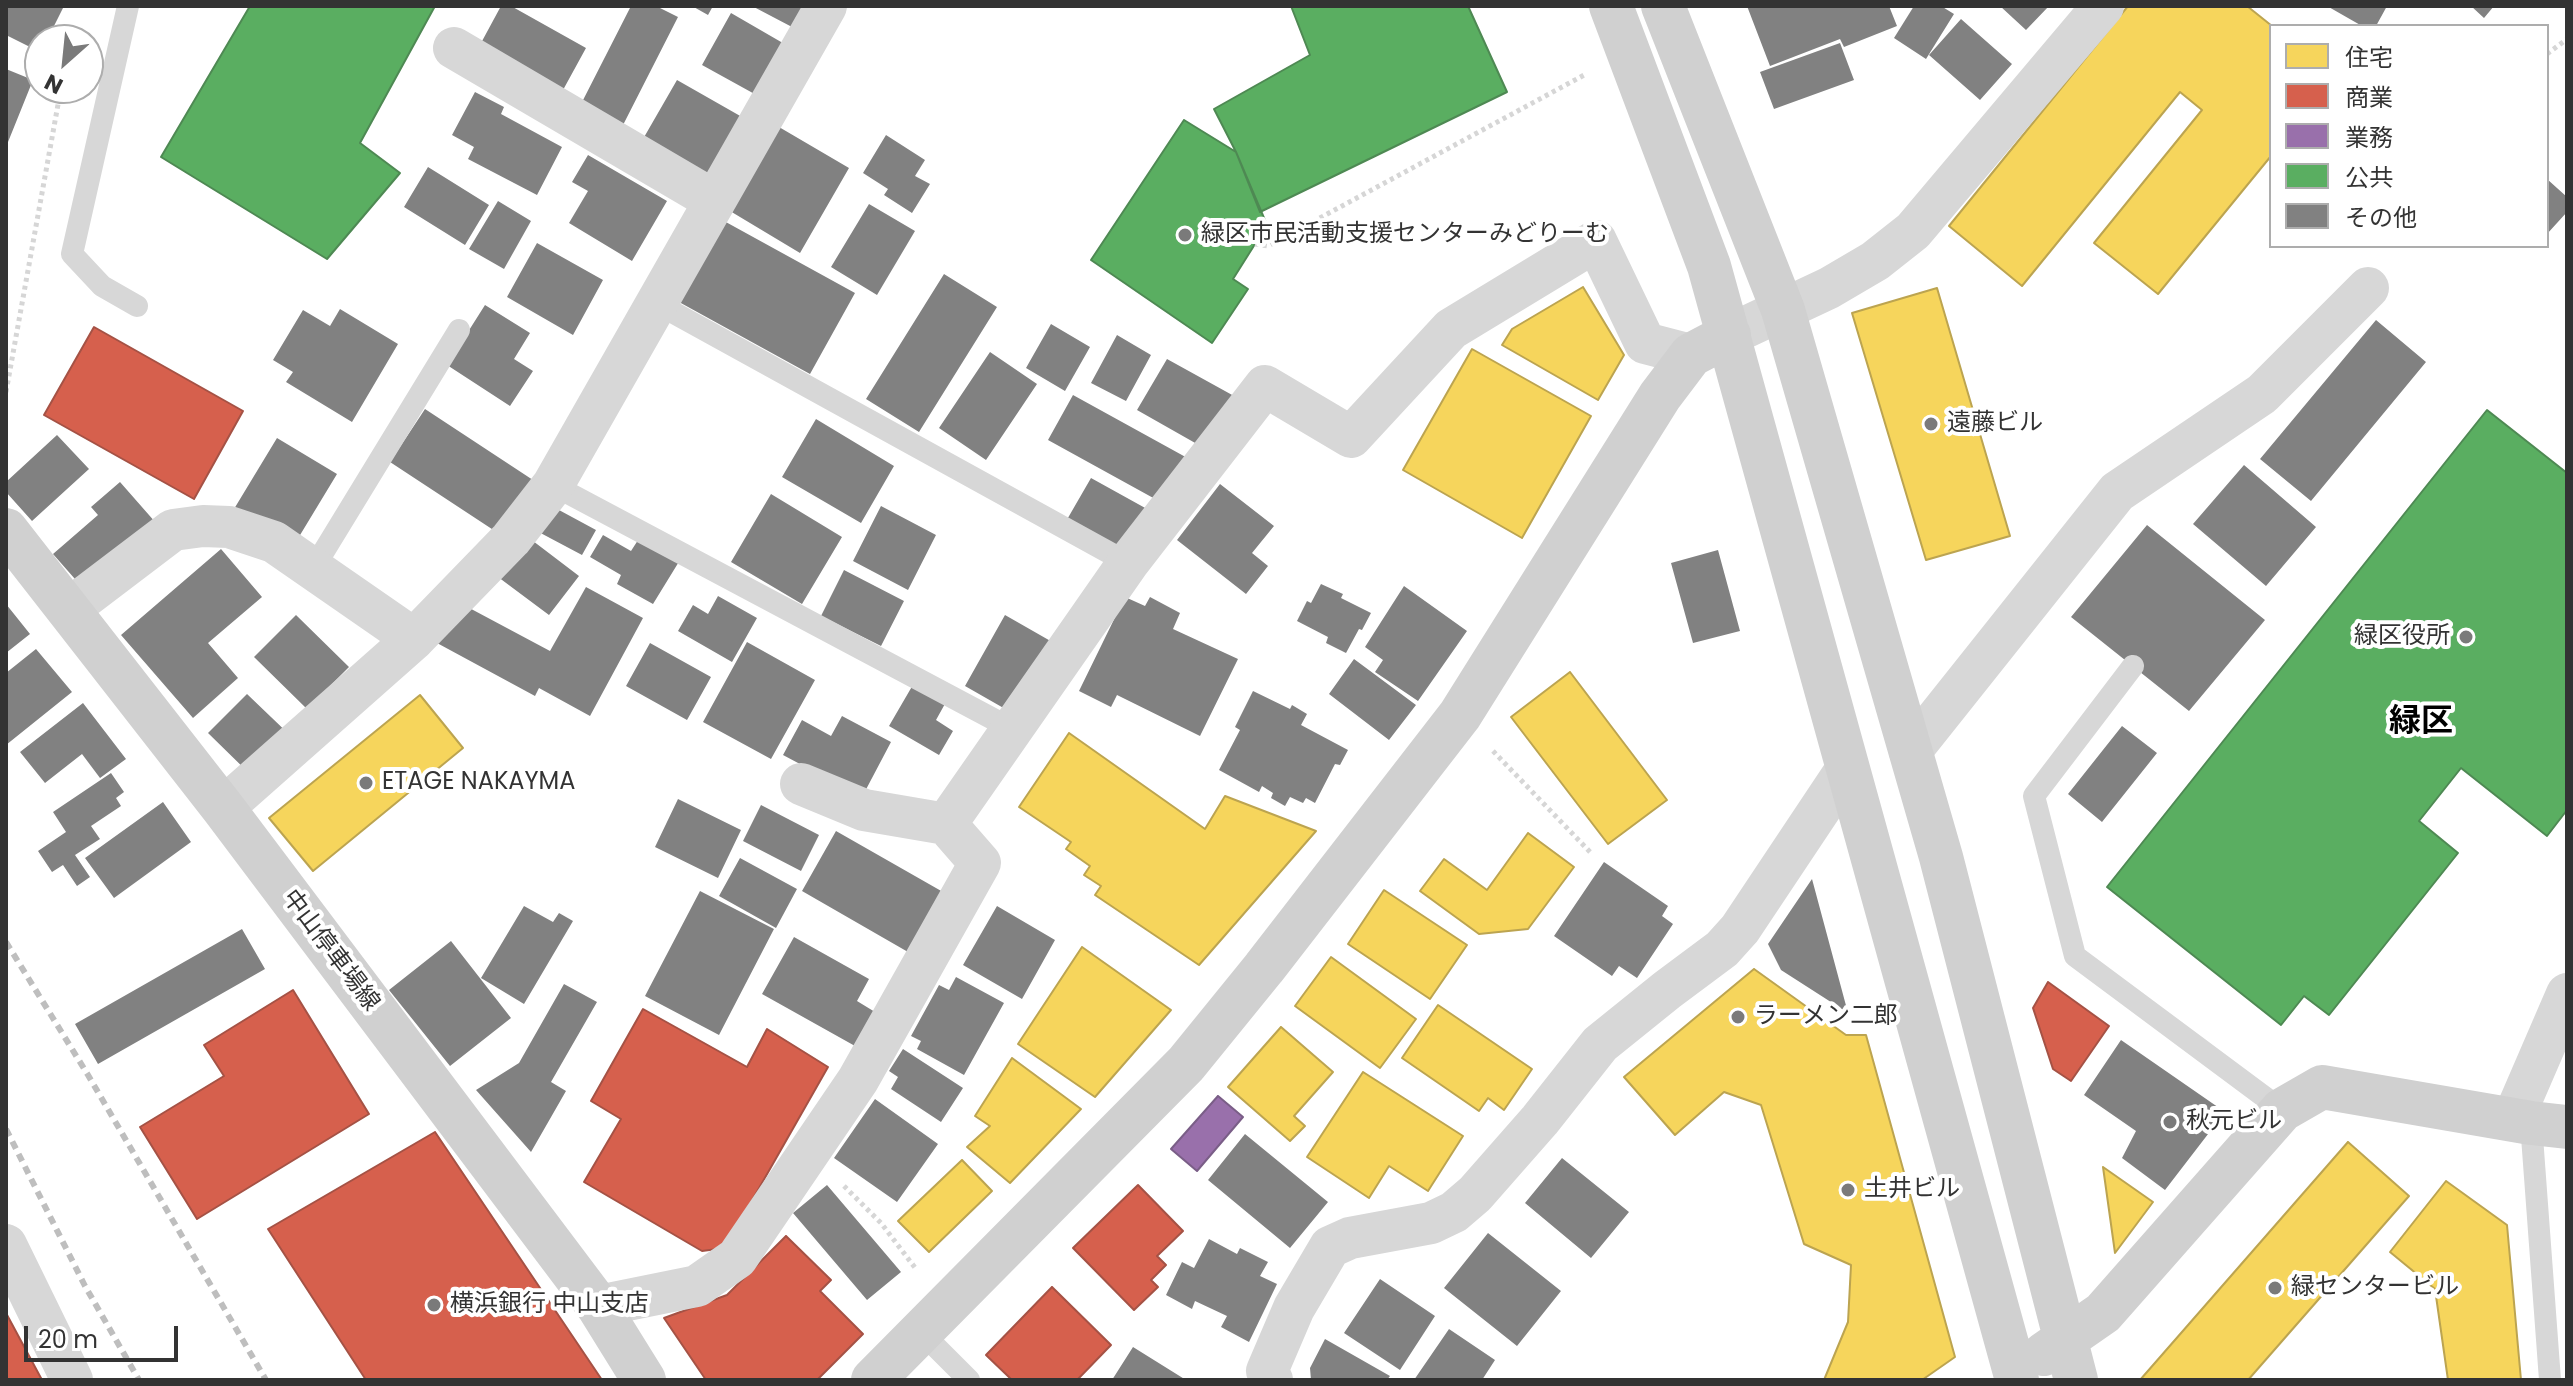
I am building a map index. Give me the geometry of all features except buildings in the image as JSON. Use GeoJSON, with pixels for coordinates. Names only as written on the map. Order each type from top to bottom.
{"type":"FeatureCollection","features":[{"type":"Feature","properties":{"kind":"street"},"geometry":{"type":"LineString","coordinates":[[223,808],[414,639],[511,539],[553,485],[826,6]]}},
{"type":"Feature","properties":{"kind":"street"},"geometry":{"type":"LineString","coordinates":[[1611,6],[1709,266],[1848,767],[2011,1377],[2071,1360],[2103,1313],[2282,1110],[2322,1087],[2537,1123],[2567,994]]}},
{"type":"Feature","properties":{"kind":"street"},"geometry":{"type":"LineString","coordinates":[[1663,6],[1783,310],[1941,857],[2071,1360]]}},
{"type":"Feature","properties":{"kind":"street"},"geometry":{"type":"LineString","coordinates":[[873,1380],[1186,1064],[1274,956],[1460,715],[1660,396],[1691,355],[1829,288],[1875,261],[1913,231],[2103,6]]}},
{"type":"Feature","properties":{"kind":"street"},"geometry":{"type":"LineString","coordinates":[[454,48],[715,201]]}},
{"type":"Feature","properties":{"kind":"street"},"geometry":{"type":"LineString","coordinates":[[946,824],[1128,563],[1265,386],[1351,437],[1451,329],[1596,241],[1645,343],[1691,355]]}},
{"type":"Feature","properties":{"kind":"street"},"geometry":{"type":"LineString","coordinates":[[1910,752],[2117,492],[2262,394],[2368,288]]}},
{"type":"Feature","properties":{"kind":"street"},"geometry":{"type":"LineString","coordinates":[[69,609],[173,530],[229,527],[274,542],[414,639]]}},
{"type":"Feature","properties":{"kind":"street","name":"中山停車場線"},"geometry":{"type":"LineString","coordinates":[[6,530],[223,808],[598,1306],[644,1380]]}},
{"type":"Feature","properties":{"kind":"street"},"geometry":{"type":"LineString","coordinates":[[1272,1380],[1267,1371],[1289,1321],[1330,1247],[1350,1238],[1431,1223],[1454,1212],[1475,1194],[1540,1120],[1600,1044],[1722,949],[1740,929],[1848,767]]}},
{"type":"Feature","properties":{"kind":"street"},"geometry":{"type":"LineString","coordinates":[[598,1306],[697,1286],[737,1258],[858,1080],[980,863],[946,824],[864,810],[801,784]]}},
{"type":"Feature","properties":{"kind":"street"},"geometry":{"type":"LineString","coordinates":[[6,1245],[72,1380]]}},
{"type":"Feature","properties":{"kind":"lane"},"geometry":{"type":"LineString","coordinates":[[128,6],[72,254],[102,286],[137,306]]}},
{"type":"Feature","properties":{"kind":"lane"},"geometry":{"type":"LineString","coordinates":[[656,303],[1128,563]]}},
{"type":"Feature","properties":{"kind":"lane"},"geometry":{"type":"LineString","coordinates":[[313,569],[459,330]]}},
{"type":"Feature","properties":{"kind":"lane"},"geometry":{"type":"LineString","coordinates":[[553,485],[1012,729]]}},
{"type":"Feature","properties":{"kind":"lane"},"geometry":{"type":"LineString","coordinates":[[2133,666],[2034,796],[2075,956],[2282,1110]]}},
{"type":"Feature","properties":{"kind":"lane"},"geometry":{"type":"LineString","coordinates":[[2537,1123],[2550,1380]]}},
{"type":"Feature","properties":{"kind":"lane"},"geometry":{"type":"LineString","coordinates":[[934,1320],[969,1380]]}},
{"type":"Feature","properties":{"kind":"path"},"geometry":{"type":"LineString","coordinates":[[2549,52],[2567,39]]}},
{"type":"Feature","properties":{"kind":"path"},"geometry":{"type":"LineString","coordinates":[[1255,244],[1268,246],[1587,74]]}},
{"type":"Feature","properties":{"kind":"path"},"geometry":{"type":"LineString","coordinates":[[1460,715],[1592,854]]}},
{"type":"Feature","properties":{"kind":"path"},"geometry":{"type":"LineString","coordinates":[[809,1151],[881,1223],[934,1320]]}},
{"type":"Feature","properties":{"kind":"railway"},"geometry":{"type":"LineString","coordinates":[[6,942],[88,1075],[266,1380]]}},
{"type":"Feature","properties":{"kind":"railway"},"geometry":{"type":"LineString","coordinates":[[6,1129],[85,1286],[139,1380]]}},
{"type":"Feature","properties":{"kind":"place","name":"緑区市民活動支援センターみどりーむ"},"geometry":{"type":"Point","coordinates":[1185,235]}},
{"type":"Feature","properties":{"kind":"place","name":"遠藤ビル"},"geometry":{"type":"Point","coordinates":[1931,424]}},
{"type":"Feature","properties":{"kind":"place","name":"緑区役所"},"geometry":{"type":"Point","coordinates":[2466,637]}},
{"type":"Feature","properties":{"kind":"place","name":"ETAGE NAKAYMA"},"geometry":{"type":"Point","coordinates":[366,783]}},
{"type":"Feature","properties":{"kind":"place","name":"ラーメン二郎"},"geometry":{"type":"Point","coordinates":[1738,1017]}},
{"type":"Feature","properties":{"kind":"place","name":"秋元ビル"},"geometry":{"type":"Point","coordinates":[2170,1122]}},
{"type":"Feature","properties":{"kind":"place","name":"土井ビル"},"geometry":{"type":"Point","coordinates":[1848,1190]}},
{"type":"Feature","properties":{"kind":"place","name":"緑センタービル"},"geometry":{"type":"Point","coordinates":[2275,1288]}},
{"type":"Feature","properties":{"kind":"place","name":"横浜銀行 中山支店"},"geometry":{"type":"Point","coordinates":[434,1305]}},
{"type":"Feature","properties":{"kind":"district","name":"緑区"},"geometry":{"type":"Point","coordinates":[2421,723]}}]}
